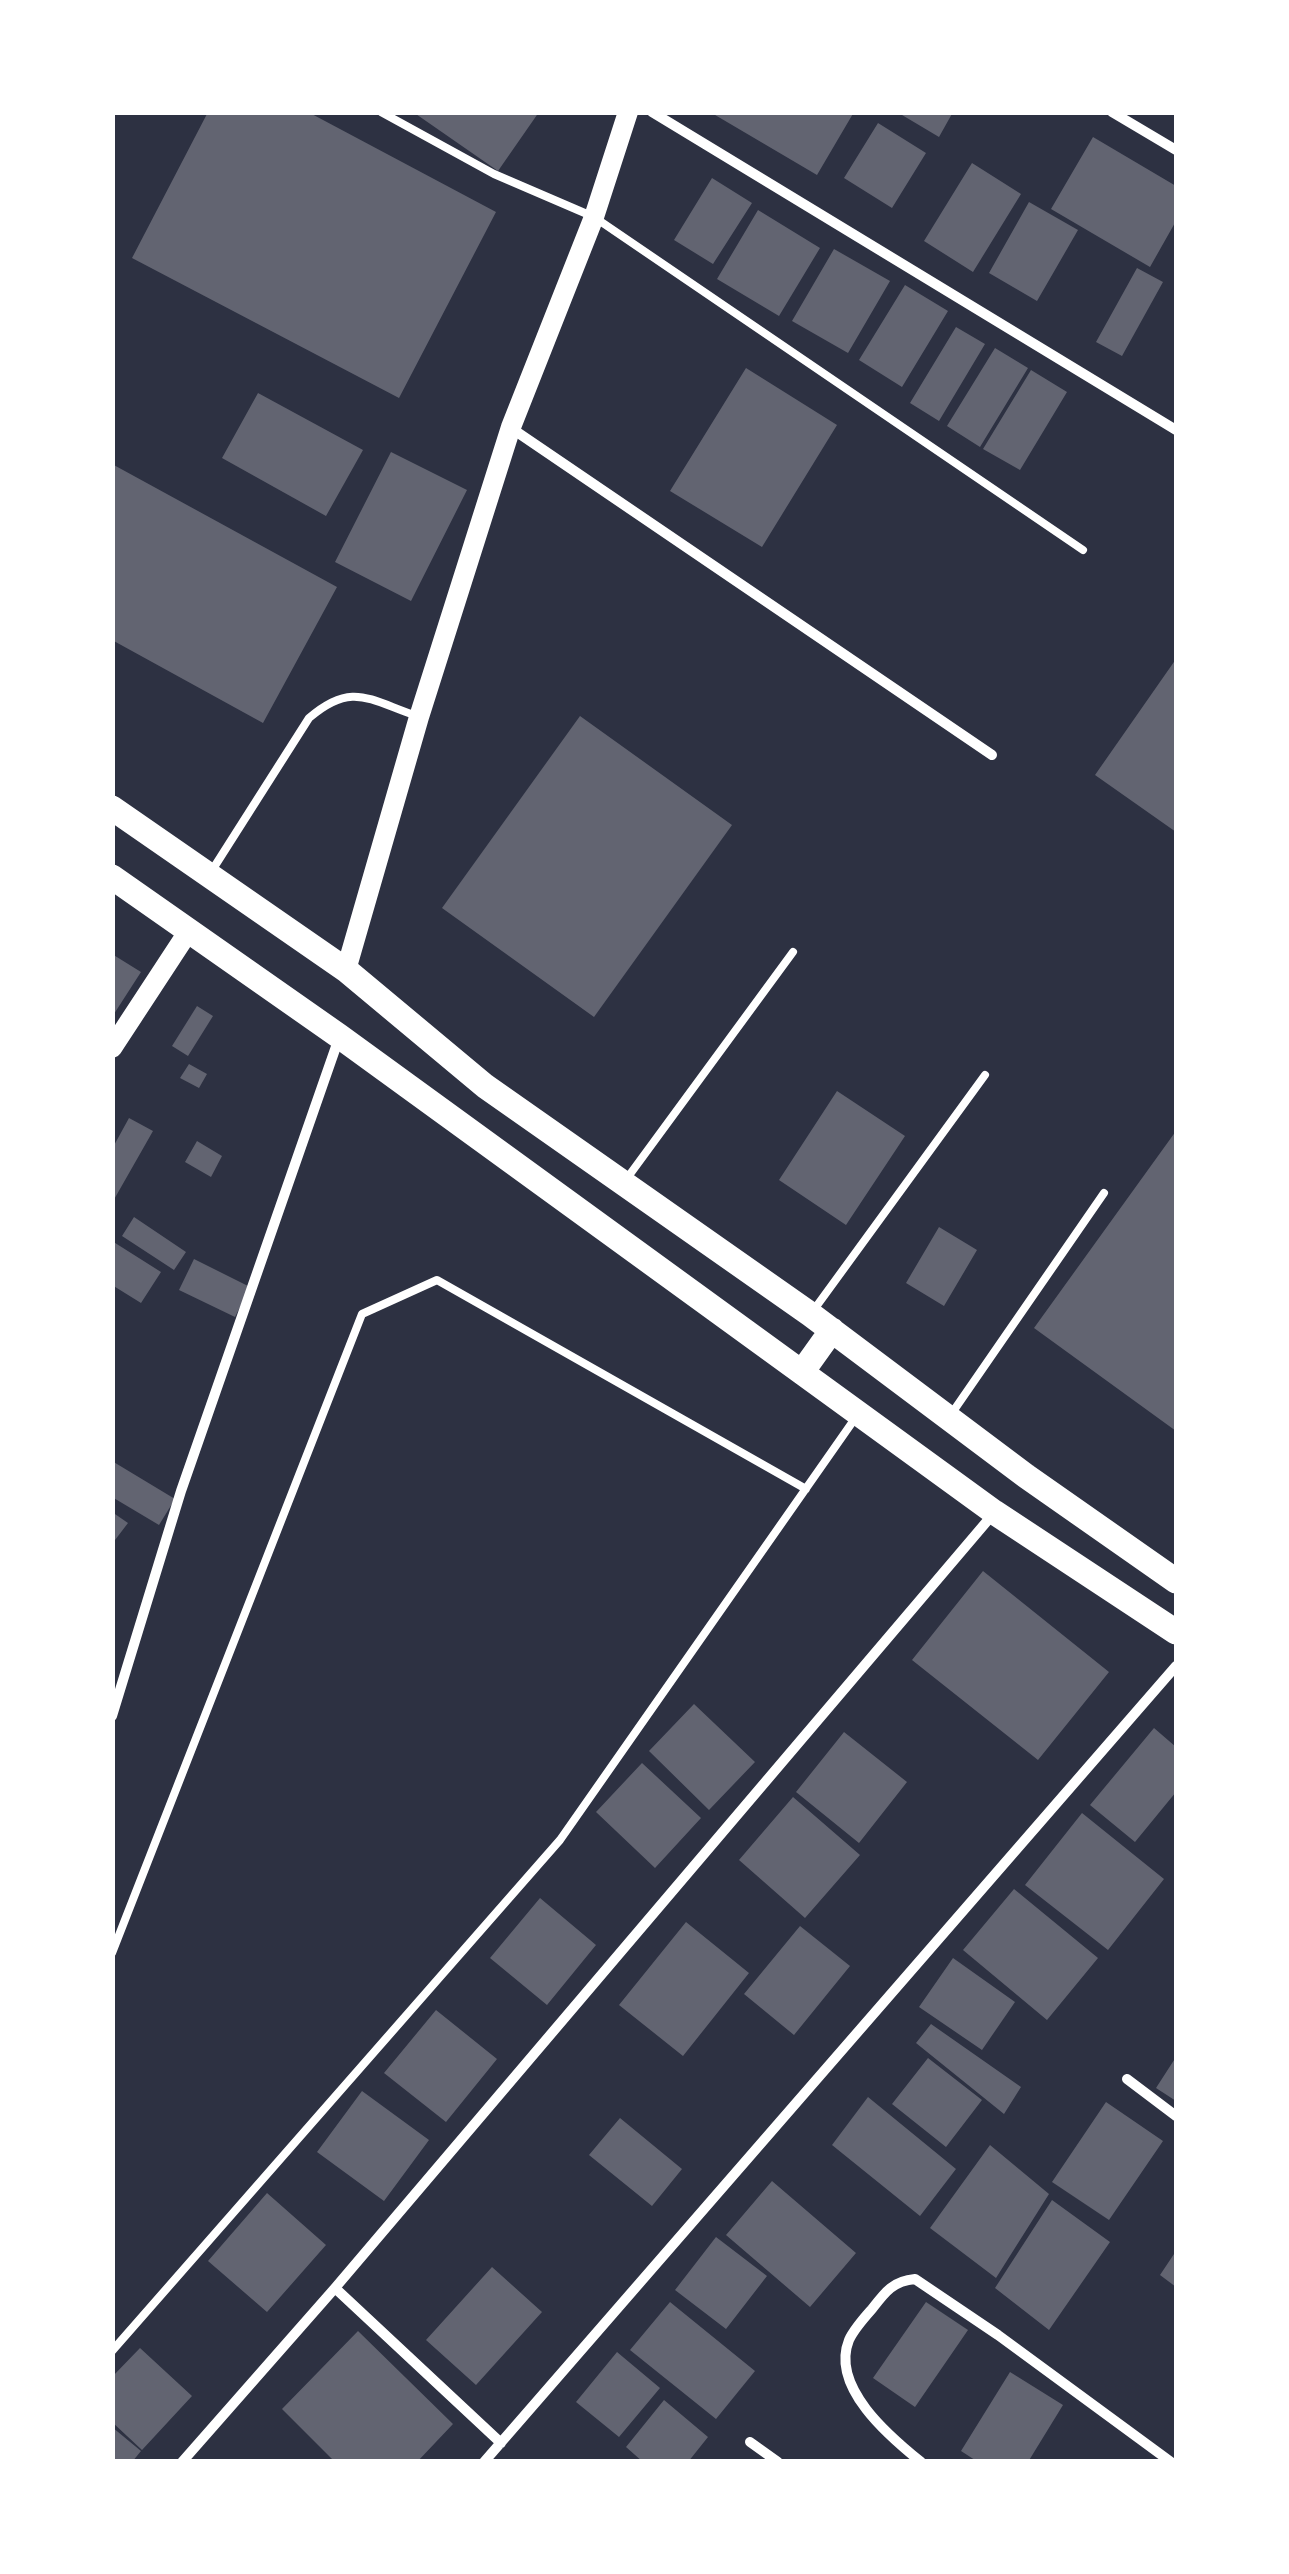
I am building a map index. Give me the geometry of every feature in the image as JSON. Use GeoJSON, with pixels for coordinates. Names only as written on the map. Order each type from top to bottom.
{"type":"FeatureCollection","features":[{"type":"Feature","properties":{"kind":"main road"},"geometry":{"type":"LineString","coordinates":[[346,970],[419,717],[510,427],[594,218],[628,112]]}},
{"type":"Feature","properties":{"kind":"main road"},"geometry":{"type":"LineString","coordinates":[[112,808],[346,970],[485,1086],[810,1314],[1026,1476],[1176,1581]]}},
{"type":"Feature","properties":{"kind":"main road"},"geometry":{"type":"LineString","coordinates":[[112,877],[339,1036],[994,1512],[1176,1632]]}},
{"type":"Feature","properties":{"kind":"main road"},"geometry":{"type":"LineString","coordinates":[[112,1048],[188,932]]}},
{"type":"Feature","properties":{"kind":"main road"},"geometry":{"type":"LineString","coordinates":[[802,1372],[832,1330]]}},
{"type":"Feature","properties":{"kind":"street"},"geometry":{"type":"LineString","coordinates":[[652,112],[1176,430]]}},
{"type":"Feature","properties":{"kind":"street"},"geometry":{"type":"LineString","coordinates":[[1112,112],[1176,150]]}},
{"type":"Feature","properties":{"kind":"street"},"geometry":{"type":"LineString","coordinates":[[510,427],[992,754]]}},
{"type":"Feature","properties":{"kind":"street"},"geometry":{"type":"LineString","coordinates":[[112,1716],[181,1491],[339,1036]]}},
{"type":"Feature","properties":{"kind":"street"},"geometry":{"type":"LineString","coordinates":[[182,2462],[336,2288],[994,1512]]}},
{"type":"Feature","properties":{"kind":"street"},"geometry":{"type":"LineString","coordinates":[[484,2462],[1176,1666]]}},
{"type":"Feature","properties":{"kind":"street"},"geometry":{"type":"LineString","coordinates":[[1127,2079],[1176,2116]]}},
{"type":"Feature","properties":{"kind":"street"},"geometry":{"type":"LineString","coordinates":[[921,2462],[867,2412],[852,2386],[846,2352],[850,2337],[889,2287],[901,2280],[915,2279],[1171,2462]]}},
{"type":"Feature","properties":{"kind":"street"},"geometry":{"type":"LineString","coordinates":[[336,2288],[501,2442]]}},
{"type":"Feature","properties":{"kind":"street"},"geometry":{"type":"LineString","coordinates":[[750,2442],[778,2462]]}},
{"type":"Feature","properties":{"kind":"lane"},"geometry":{"type":"LineString","coordinates":[[381,112],[494,174],[594,218],[1083,550]]}},
{"type":"Feature","properties":{"kind":"lane"},"geometry":{"type":"LineString","coordinates":[[209,876],[309,718],[328,702],[356,694],[419,717]]}},
{"type":"Feature","properties":{"kind":"lane"},"geometry":{"type":"LineString","coordinates":[[622,1184],[793,952]]}},
{"type":"Feature","properties":{"kind":"lane"},"geometry":{"type":"LineString","coordinates":[[810,1314],[985,1075]]}},
{"type":"Feature","properties":{"kind":"lane"},"geometry":{"type":"LineString","coordinates":[[950,1416],[1104,1193]]}},
{"type":"Feature","properties":{"kind":"lane"},"geometry":{"type":"LineString","coordinates":[[112,1953],[362,1314],[437,1280],[806,1489]]}},
{"type":"Feature","properties":{"kind":"lane"},"geometry":{"type":"LineString","coordinates":[[112,2351],[560,1840],[858,1414]]}},
{"type":"Feature","properties":{"kind":"building"},"geometry":{"type":"Polygon","coordinates":[[[208,112],[308,112],[496,212],[399,398],[132,258],[208,112]]]}},
{"type":"Feature","properties":{"kind":"building"},"geometry":{"type":"Polygon","coordinates":[[[413,112],[539,112],[498,171],[413,112]]]}},
{"type":"Feature","properties":{"kind":"building"},"geometry":{"type":"Polygon","coordinates":[[[710,112],[854,112],[817,175],[710,112]]]}},
{"type":"Feature","properties":{"kind":"building"},"geometry":{"type":"Polygon","coordinates":[[[897,112],[953,112],[939,137],[897,112]]]}},
{"type":"Feature","properties":{"kind":"building"},"geometry":{"type":"Polygon","coordinates":[[[878,123],[926,153],[892,208],[844,178],[878,123]]]}},
{"type":"Feature","properties":{"kind":"building"},"geometry":{"type":"Polygon","coordinates":[[[1093,137],[1176,186],[1176,221],[1150,267],[1051,209],[1093,137]]]}},
{"type":"Feature","properties":{"kind":"building"},"geometry":{"type":"Polygon","coordinates":[[[972,163],[1021,194],[973,272],[924,241],[972,163]]]}},
{"type":"Feature","properties":{"kind":"building"},"geometry":{"type":"Polygon","coordinates":[[[712,178],[752,203],[713,264],[674,240],[712,178]]]}},
{"type":"Feature","properties":{"kind":"building"},"geometry":{"type":"Polygon","coordinates":[[[1029,202],[1078,230],[1037,301],[989,273],[1029,202]]]}},
{"type":"Feature","properties":{"kind":"building"},"geometry":{"type":"Polygon","coordinates":[[[758,210],[820,248],[779,316],[717,279],[758,210]]]}},
{"type":"Feature","properties":{"kind":"building"},"geometry":{"type":"Polygon","coordinates":[[[834,249],[890,281],[848,353],[792,321],[834,249]]]}},
{"type":"Feature","properties":{"kind":"building"},"geometry":{"type":"Polygon","coordinates":[[[1137,268],[1163,282],[1122,356],[1096,342],[1137,268]]]}},
{"type":"Feature","properties":{"kind":"building"},"geometry":{"type":"Polygon","coordinates":[[[905,285],[948,311],[902,387],[859,360],[905,285]]]}},
{"type":"Feature","properties":{"kind":"building"},"geometry":{"type":"Polygon","coordinates":[[[956,327],[985,344],[939,421],[910,403],[956,327]]]}},
{"type":"Feature","properties":{"kind":"building"},"geometry":{"type":"Polygon","coordinates":[[[995,348],[1028,368],[980,447],[947,426],[995,348]]]}},
{"type":"Feature","properties":{"kind":"building"},"geometry":{"type":"Polygon","coordinates":[[[746,368],[837,425],[762,547],[670,491],[746,368]]]}},
{"type":"Feature","properties":{"kind":"building"},"geometry":{"type":"Polygon","coordinates":[[[1031,370],[1067,392],[1020,470],[983,449],[1031,370]]]}},
{"type":"Feature","properties":{"kind":"building"},"geometry":{"type":"Polygon","coordinates":[[[258,393],[363,450],[326,516],[222,458],[258,393]]]}},
{"type":"Feature","properties":{"kind":"building"},"geometry":{"type":"Polygon","coordinates":[[[391,452],[467,490],[411,601],[335,562],[391,452]]]}},
{"type":"Feature","properties":{"kind":"building"},"geometry":{"type":"Polygon","coordinates":[[[112,464],[337,587],[263,723],[112,640],[112,464]]]}},
{"type":"Feature","properties":{"kind":"building"},"geometry":{"type":"Polygon","coordinates":[[[1176,659],[1176,832],[1095,775],[1176,659]]]}},
{"type":"Feature","properties":{"kind":"building"},"geometry":{"type":"Polygon","coordinates":[[[580,716],[732,825],[594,1017],[442,908],[580,716]]]}},
{"type":"Feature","properties":{"kind":"building"},"geometry":{"type":"Polygon","coordinates":[[[112,954],[141,972],[112,1017],[112,954]]]}},
{"type":"Feature","properties":{"kind":"building"},"geometry":{"type":"Polygon","coordinates":[[[197,1006],[213,1016],[188,1056],[172,1046],[197,1006]]]}},
{"type":"Feature","properties":{"kind":"building"},"geometry":{"type":"Polygon","coordinates":[[[189,1064],[207,1074],[199,1088],[180,1078],[189,1064]]]}},
{"type":"Feature","properties":{"kind":"building"},"geometry":{"type":"Polygon","coordinates":[[[837,1091],[905,1136],[846,1225],[779,1180],[837,1091]]]}},
{"type":"Feature","properties":{"kind":"building"},"geometry":{"type":"Polygon","coordinates":[[[129,1118],[153,1131],[112,1203],[112,1149],[129,1118]]]}},
{"type":"Feature","properties":{"kind":"building"},"geometry":{"type":"Polygon","coordinates":[[[1176,1131],[1176,1431],[1034,1328],[1176,1131]]]}},
{"type":"Feature","properties":{"kind":"building"},"geometry":{"type":"Polygon","coordinates":[[[197,1141],[222,1156],[211,1177],[185,1162],[197,1141]]]}},
{"type":"Feature","properties":{"kind":"building"},"geometry":{"type":"Polygon","coordinates":[[[134,1217],[186,1252],[174,1270],[122,1236],[134,1217]]]}},
{"type":"Feature","properties":{"kind":"building"},"geometry":{"type":"Polygon","coordinates":[[[939,1227],[977,1250],[944,1306],[906,1283],[939,1227]]]}},
{"type":"Feature","properties":{"kind":"building"},"geometry":{"type":"Polygon","coordinates":[[[112,1241],[161,1272],[141,1303],[112,1285],[112,1241]]]}},
{"type":"Feature","properties":{"kind":"building"},"geometry":{"type":"Polygon","coordinates":[[[194,1259],[250,1287],[235,1317],[179,1290],[194,1259]]]}},
{"type":"Feature","properties":{"kind":"building"},"geometry":{"type":"Polygon","coordinates":[[[112,1461],[175,1499],[159,1525],[112,1497],[112,1461]]]}},
{"type":"Feature","properties":{"kind":"building"},"geometry":{"type":"Polygon","coordinates":[[[112,1512],[128,1523],[112,1544],[112,1512]]]}},
{"type":"Feature","properties":{"kind":"building"},"geometry":{"type":"Polygon","coordinates":[[[983,1571],[1109,1672],[1038,1760],[912,1660],[983,1571]]]}},
{"type":"Feature","properties":{"kind":"building"},"geometry":{"type":"Polygon","coordinates":[[[694,1704],[755,1762],[709,1810],[649,1751],[694,1704]]]}},
{"type":"Feature","properties":{"kind":"building"},"geometry":{"type":"Polygon","coordinates":[[[1154,1728],[1176,1747],[1176,1792],[1135,1842],[1090,1805],[1154,1728]]]}},
{"type":"Feature","properties":{"kind":"building"},"geometry":{"type":"Polygon","coordinates":[[[844,1732],[907,1782],[859,1843],[796,1792],[844,1732]]]}},
{"type":"Feature","properties":{"kind":"building"},"geometry":{"type":"Polygon","coordinates":[[[642,1763],[701,1818],[655,1868],[596,1812],[642,1763]]]}},
{"type":"Feature","properties":{"kind":"building"},"geometry":{"type":"Polygon","coordinates":[[[793,1797],[860,1855],[805,1918],[739,1860],[793,1797]]]}},
{"type":"Feature","properties":{"kind":"building"},"geometry":{"type":"Polygon","coordinates":[[[1082,1813],[1164,1879],[1108,1950],[1025,1885],[1082,1813]]]}},
{"type":"Feature","properties":{"kind":"building"},"geometry":{"type":"Polygon","coordinates":[[[1014,1889],[1098,1958],[1047,2020],[963,1950],[1014,1889]]]}},
{"type":"Feature","properties":{"kind":"building"},"geometry":{"type":"Polygon","coordinates":[[[540,1898],[596,1945],[547,2005],[490,1958],[540,1898]]]}},
{"type":"Feature","properties":{"kind":"building"},"geometry":{"type":"Polygon","coordinates":[[[686,1922],[749,1973],[683,2056],[619,2005],[686,1922]]]}},
{"type":"Feature","properties":{"kind":"building"},"geometry":{"type":"Polygon","coordinates":[[[800,1926],[850,1966],[794,2035],[744,1994],[800,1926]]]}},
{"type":"Feature","properties":{"kind":"building"},"geometry":{"type":"Polygon","coordinates":[[[953,1958],[1015,2002],[982,2050],[919,2007],[953,1958]]]}},
{"type":"Feature","properties":{"kind":"building"},"geometry":{"type":"Polygon","coordinates":[[[436,2010],[497,2059],[446,2122],[384,2073],[436,2010]]]}},
{"type":"Feature","properties":{"kind":"building"},"geometry":{"type":"Polygon","coordinates":[[[931,2024],[1021,2087],[1004,2114],[916,2043],[931,2024]]]}},
{"type":"Feature","properties":{"kind":"building"},"geometry":{"type":"Polygon","coordinates":[[[1176,2057],[1176,2101],[1156,2088],[1176,2057]]]}},
{"type":"Feature","properties":{"kind":"building"},"geometry":{"type":"Polygon","coordinates":[[[928,2058],[982,2100],[946,2147],[892,2104],[928,2058]]]}},
{"type":"Feature","properties":{"kind":"building"},"geometry":{"type":"Polygon","coordinates":[[[362,2091],[429,2140],[384,2201],[317,2152],[362,2091]]]}},
{"type":"Feature","properties":{"kind":"building"},"geometry":{"type":"Polygon","coordinates":[[[868,2097],[956,2169],[920,2216],[832,2145],[868,2097]]]}},
{"type":"Feature","properties":{"kind":"building"},"geometry":{"type":"Polygon","coordinates":[[[1106,2102],[1163,2141],[1109,2220],[1052,2182],[1106,2102]]]}},
{"type":"Feature","properties":{"kind":"building"},"geometry":{"type":"Polygon","coordinates":[[[620,2118],[682,2169],[652,2206],[589,2155],[620,2118]]]}},
{"type":"Feature","properties":{"kind":"building"},"geometry":{"type":"Polygon","coordinates":[[[990,2145],[1049,2194],[996,2278],[930,2228],[990,2145]]]}},
{"type":"Feature","properties":{"kind":"building"},"geometry":{"type":"Polygon","coordinates":[[[772,2181],[856,2253],[810,2307],[726,2235],[772,2181]]]}},
{"type":"Feature","properties":{"kind":"building"},"geometry":{"type":"Polygon","coordinates":[[[267,2193],[326,2245],[267,2312],[208,2261],[267,2193]]]}},
{"type":"Feature","properties":{"kind":"building"},"geometry":{"type":"Polygon","coordinates":[[[1052,2200],[1110,2242],[1049,2330],[995,2288],[1052,2200]]]}},
{"type":"Feature","properties":{"kind":"building"},"geometry":{"type":"Polygon","coordinates":[[[716,2237],[767,2276],[726,2329],[675,2290],[716,2237]]]}},
{"type":"Feature","properties":{"kind":"building"},"geometry":{"type":"Polygon","coordinates":[[[1176,2251],[1176,2287],[1160,2275],[1176,2251]]]}},
{"type":"Feature","properties":{"kind":"building"},"geometry":{"type":"Polygon","coordinates":[[[492,2267],[542,2312],[476,2385],[426,2340],[492,2267]]]}},
{"type":"Feature","properties":{"kind":"building"},"geometry":{"type":"Polygon","coordinates":[[[670,2302],[755,2371],[716,2419],[630,2350],[670,2302]]]}},
{"type":"Feature","properties":{"kind":"building"},"geometry":{"type":"Polygon","coordinates":[[[926,2302],[968,2330],[915,2407],[873,2378],[926,2302]]]}},
{"type":"Feature","properties":{"kind":"building"},"geometry":{"type":"Polygon","coordinates":[[[358,2331],[453,2424],[417,2462],[335,2462],[282,2409],[358,2331]]]}},
{"type":"Feature","properties":{"kind":"building"},"geometry":{"type":"Polygon","coordinates":[[[140,2348],[192,2396],[142,2450],[112,2422],[112,2377],[140,2348]]]}},
{"type":"Feature","properties":{"kind":"building"},"geometry":{"type":"Polygon","coordinates":[[[617,2352],[660,2388],[619,2437],[576,2402],[617,2352]]]}},
{"type":"Feature","properties":{"kind":"building"},"geometry":{"type":"Polygon","coordinates":[[[1010,2372],[1063,2405],[1028,2462],[978,2462],[961,2451],[1010,2372]]]}},
{"type":"Feature","properties":{"kind":"building"},"geometry":{"type":"Polygon","coordinates":[[[664,2400],[708,2437],[688,2462],[643,2462],[626,2447],[664,2400]]]}},
{"type":"Feature","properties":{"kind":"building"},"geometry":{"type":"Polygon","coordinates":[[[112,2427],[141,2451],[132,2462],[112,2462],[112,2427]]]}}]}
